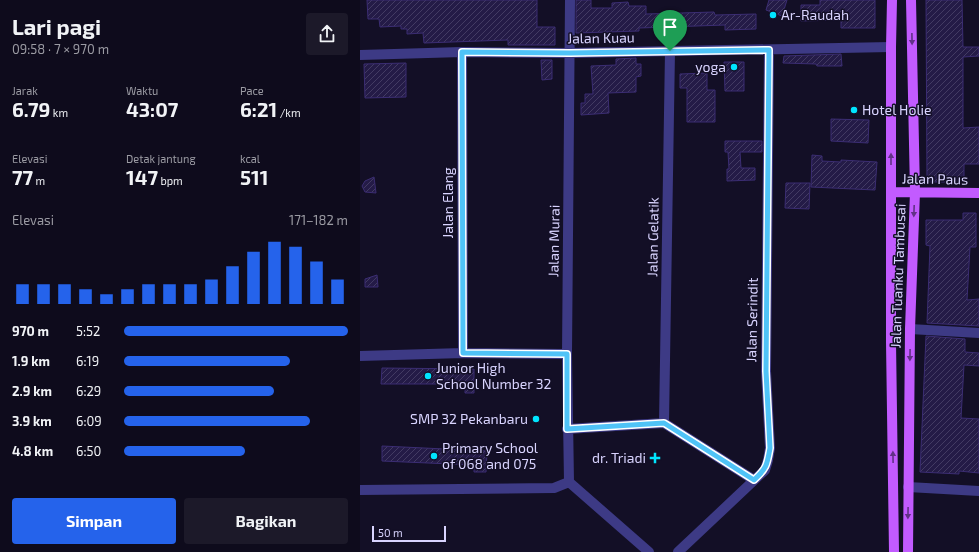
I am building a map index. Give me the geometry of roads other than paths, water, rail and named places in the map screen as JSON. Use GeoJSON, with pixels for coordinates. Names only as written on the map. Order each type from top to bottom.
{"type":"FeatureCollection","features":[{"type":"Feature","properties":{"kind":"main road","name":"Jalan Tuanku Tambusai"},"geometry":{"type":"LineString","coordinates":[[892,0],[891,342],[894,552]]}},
{"type":"Feature","properties":{"kind":"main road","name":"Jalan Tuanku Tambusai"},"geometry":{"type":"LineString","coordinates":[[908,552],[910,329],[915,192],[911,0]]}},
{"type":"Feature","properties":{"kind":"main road","name":"Jalan Paus"},"geometry":{"type":"LineString","coordinates":[[891,192],[979,194]]}},
{"type":"Feature","properties":{"kind":"street","name":"Jalan Murai"},"geometry":{"type":"LineString","coordinates":[[569,482],[567,354],[570,0]]}},
{"type":"Feature","properties":{"kind":"street","name":"Jalan Kuau"},"geometry":{"type":"LineString","coordinates":[[360,55],[462,52],[570,53],[891,47]]}},
{"type":"Feature","properties":{"kind":"street","name":"Jalan Serindit"},"geometry":{"type":"LineString","coordinates":[[678,552],[765,470],[768,460],[770,448],[766,371],[769,50]]}},
{"type":"Feature","properties":{"kind":"street","name":"Jalan Gelatik"},"geometry":{"type":"LineString","coordinates":[[664,423],[670,51]]}},
{"type":"Feature","properties":{"kind":"street","name":"Jalan Elang"},"geometry":{"type":"LineString","coordinates":[[462,52],[463,353]]}},
{"type":"Feature","properties":{"kind":"street"},"geometry":{"type":"LineString","coordinates":[[910,329],[979,333]]}},
{"type":"Feature","properties":{"kind":"street"},"geometry":{"type":"LineString","coordinates":[[360,356],[463,353],[567,354]]}},
{"type":"Feature","properties":{"kind":"street"},"geometry":{"type":"LineString","coordinates":[[567,429],[664,423],[754,480]]}},
{"type":"Feature","properties":{"kind":"street"},"geometry":{"type":"LineString","coordinates":[[360,490],[554,488],[569,482],[649,552]]}},
{"type":"Feature","properties":{"kind":"street"},"geometry":{"type":"LineString","coordinates":[[908,487],[979,491]]}},
{"type":"Feature","properties":{"kind":"place","name":"Ar-Raudah"},"geometry":{"type":"Point","coordinates":[773,15]}},
{"type":"Feature","properties":{"kind":"place","name":"yoga"},"geometry":{"type":"Point","coordinates":[734,67]}},
{"type":"Feature","properties":{"kind":"place","name":"Hotel Holie"},"geometry":{"type":"Point","coordinates":[854,110]}},
{"type":"Feature","properties":{"kind":"place","name":"Junior High School Number 32"},"geometry":{"type":"Point","coordinates":[428,376]}},
{"type":"Feature","properties":{"kind":"place","name":"SMP 32 Pekanbaru"},"geometry":{"type":"Point","coordinates":[536,419]}},
{"type":"Feature","properties":{"kind":"place","name":"Primary School of 068 and 075"},"geometry":{"type":"Point","coordinates":[434,456]}},
{"type":"Feature","properties":{"kind":"place","name":"dr. Triadi"},"geometry":{"type":"Point","coordinates":[655,458]}}]}
